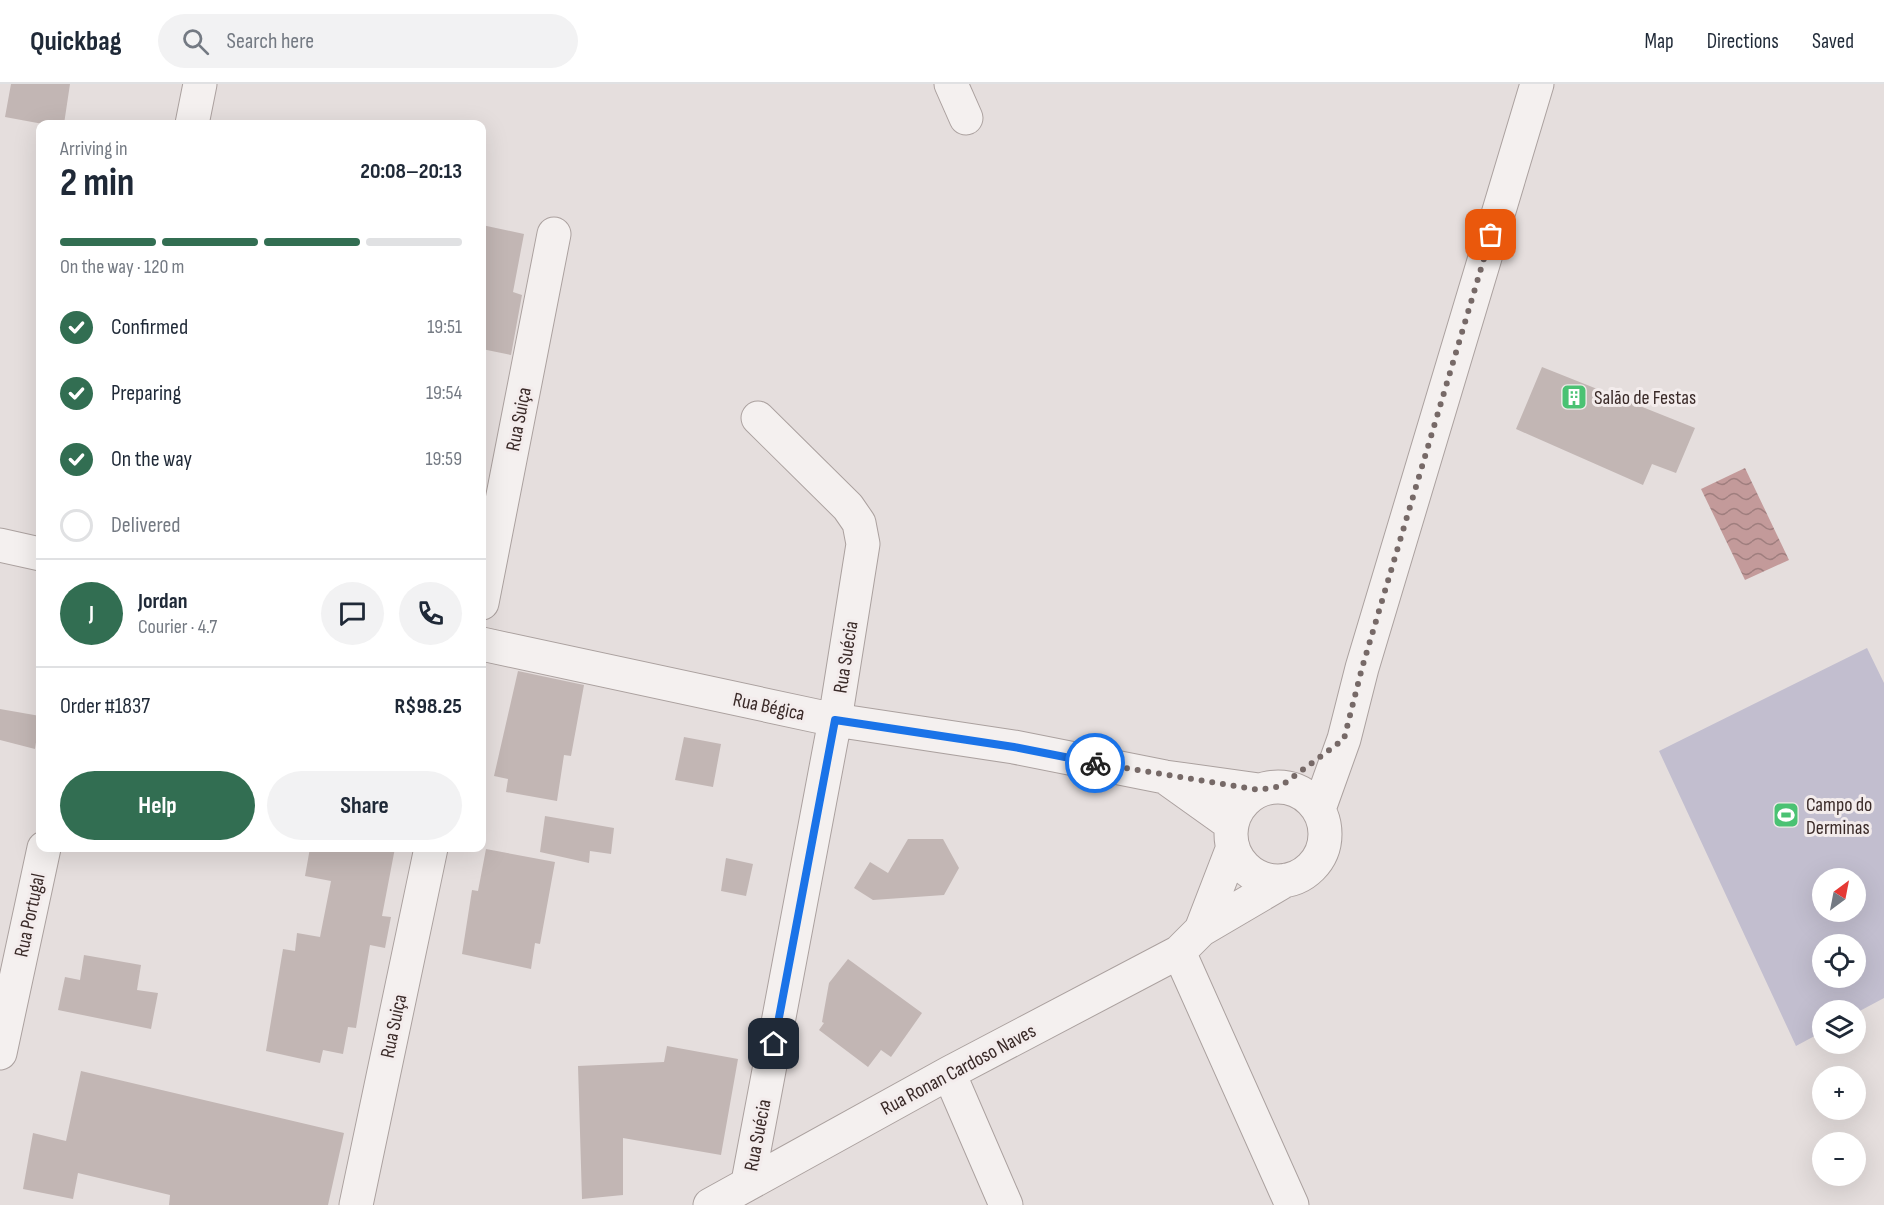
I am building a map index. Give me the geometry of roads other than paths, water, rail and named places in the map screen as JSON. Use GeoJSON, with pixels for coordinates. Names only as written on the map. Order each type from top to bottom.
{"type":"FeatureCollection","features":[{"type":"Feature","properties":{"kind":"street"},"geometry":{"type":"LineString","coordinates":[[193,120],[200,84]]}},
{"type":"Feature","properties":{"kind":"street"},"geometry":{"type":"LineString","coordinates":[[951,84],[966,118]]}},
{"type":"Feature","properties":{"kind":"street"},"geometry":{"type":"LineString","coordinates":[[1319,809],[1344,739],[1362,668],[1537,84]]}},
{"type":"Feature","properties":{"kind":"street","name":"Rua Suiça"},"geometry":{"type":"LineString","coordinates":[[486,582],[554,234]]}},
{"type":"Feature","properties":{"kind":"street","name":"Rua Suécia"},"geometry":{"type":"LineString","coordinates":[[748,1182],[835,720],[863,544],[859,523],[848,507],[758,417]]}},
{"type":"Feature","properties":{"kind":"street"},"geometry":{"type":"LineString","coordinates":[[0,545],[36,553]]}},
{"type":"Feature","properties":{"kind":"street","name":"Rua Bégica"},"geometry":{"type":"LineString","coordinates":[[486,645],[835,720],[1014,747],[1165,777],[1270,788]]}},
{"type":"Feature","properties":{"kind":"street"},"geometry":{"type":"LineString","coordinates":[[1292,1205],[1190,941],[1232,836],[1241,804],[1270,788],[1344,739]]}},
{"type":"Feature","properties":{"kind":"street","name":"Rua Bégica"},"geometry":{"type":"LineString","coordinates":[[1165,777],[1232,836]]}},
{"type":"Feature","properties":{"kind":"street"},"geometry":{"type":"LineString","coordinates":[[1232,836],[1244,867],[1264,879],[1286,880],[1307,871],[1322,853],[1325,831],[1319,809],[1303,793],[1270,788]]}},
{"type":"Feature","properties":{"kind":"street","name":"Rua Portugal"},"geometry":{"type":"LineString","coordinates":[[0,1053],[43,852]]}},
{"type":"Feature","properties":{"kind":"street","name":"Rua Suiça"},"geometry":{"type":"LineString","coordinates":[[356,1205],[430,852]]}},
{"type":"Feature","properties":{"kind":"street","name":"Rua Ronan Cardoso Naves"},"geometry":{"type":"LineString","coordinates":[[712,1205],[748,1182],[1190,941],[1286,880]]}},
{"type":"Feature","properties":{"kind":"street"},"geometry":{"type":"LineString","coordinates":[[949,1074],[1006,1205]]}},
{"type":"Feature","properties":{"kind":"water"},"geometry":{"type":"Polygon","coordinates":[[[1745,468],[1789,560],[1745,580],[1701,489],[1745,468]]]}},
{"type":"Feature","properties":{"kind":"place","name":"Salão de Festas"},"geometry":{"type":"Point","coordinates":[1574,397]}},
{"type":"Feature","properties":{"kind":"place","name":"Campo do Derminas"},"geometry":{"type":"Point","coordinates":[1786,815]}}]}
